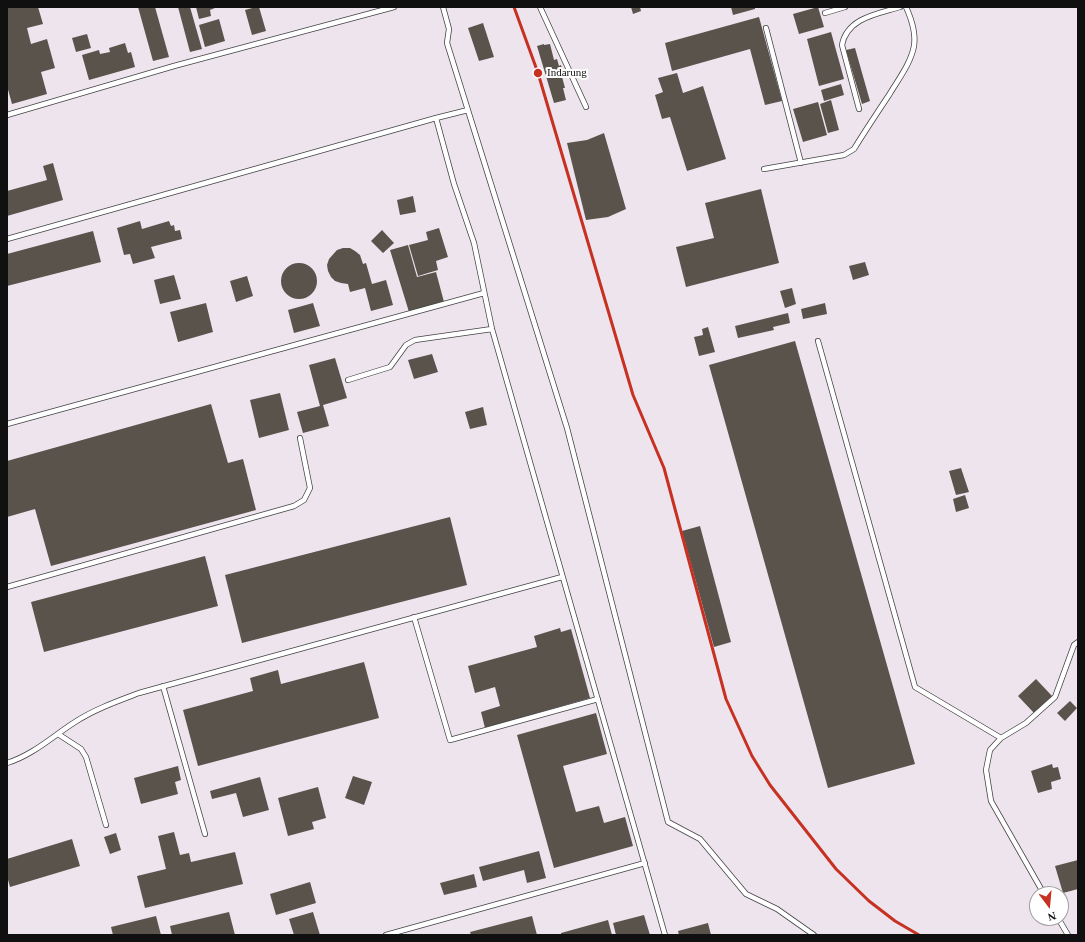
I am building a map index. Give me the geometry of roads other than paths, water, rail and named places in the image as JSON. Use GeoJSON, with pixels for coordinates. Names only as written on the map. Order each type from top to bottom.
{"type":"FeatureCollection","features":[{"type":"Feature","properties":{"kind":"lane"},"geometry":{"type":"LineString","coordinates":[[7,115],[174,66],[394,7]]}},
{"type":"Feature","properties":{"kind":"lane"},"geometry":{"type":"LineString","coordinates":[[443,7],[450,29],[447,43],[566,428],[668,822],[700,839],[746,894],[777,909],[814,935]]}},
{"type":"Feature","properties":{"kind":"lane"},"geometry":{"type":"LineString","coordinates":[[540,7],[586,107]]}},
{"type":"Feature","properties":{"kind":"lane"},"geometry":{"type":"LineString","coordinates":[[825,13],[844,7]]}},
{"type":"Feature","properties":{"kind":"lane"},"geometry":{"type":"LineString","coordinates":[[859,109],[842,45],[843,37],[854,24],[900,7]]}},
{"type":"Feature","properties":{"kind":"lane"},"geometry":{"type":"LineString","coordinates":[[764,169],[844,155],[854,149],[900,78],[911,56],[914,45],[912,23],[906,7]]}},
{"type":"Feature","properties":{"kind":"lane"},"geometry":{"type":"LineString","coordinates":[[766,28],[800,163]]}},
{"type":"Feature","properties":{"kind":"lane"},"geometry":{"type":"LineString","coordinates":[[7,240],[468,110]]}},
{"type":"Feature","properties":{"kind":"lane"},"geometry":{"type":"LineString","coordinates":[[436,118],[454,184],[474,243],[492,329],[665,935]]}},
{"type":"Feature","properties":{"kind":"lane"},"geometry":{"type":"LineString","coordinates":[[7,424],[484,293]]}},
{"type":"Feature","properties":{"kind":"lane"},"geometry":{"type":"LineString","coordinates":[[348,380],[390,367],[406,345],[415,340],[492,329]]}},
{"type":"Feature","properties":{"kind":"lane"},"geometry":{"type":"LineString","coordinates":[[818,341],[915,687],[1001,738]]}},
{"type":"Feature","properties":{"kind":"lane"},"geometry":{"type":"LineString","coordinates":[[7,588],[294,506],[304,500],[310,488],[300,438]]}},
{"type":"Feature","properties":{"kind":"lane"},"geometry":{"type":"LineString","coordinates":[[7,763],[31,752],[76,721],[139,692],[562,577]]}},
{"type":"Feature","properties":{"kind":"lane"},"geometry":{"type":"LineString","coordinates":[[414,617],[450,740],[598,699]]}},
{"type":"Feature","properties":{"kind":"lane"},"geometry":{"type":"LineString","coordinates":[[1039,886],[991,801],[986,770],[990,750],[1001,738],[1026,723],[1055,697],[1074,645],[1078,642]]}},
{"type":"Feature","properties":{"kind":"lane"},"geometry":{"type":"LineString","coordinates":[[163,686],[205,834]]}},
{"type":"Feature","properties":{"kind":"lane"},"geometry":{"type":"LineString","coordinates":[[58,734],[81,749],[86,758],[106,825]]}},
{"type":"Feature","properties":{"kind":"lane"},"geometry":{"type":"LineString","coordinates":[[386,935],[645,863]]}},
{"type":"Feature","properties":{"kind":"lane"},"geometry":{"type":"LineString","coordinates":[[1063,926],[1068,935]]}},
{"type":"Feature","properties":{"kind":"railway"},"geometry":{"type":"LineString","coordinates":[[514,7],[538,73],[633,395],[664,468],[726,699],[752,756],[770,785],[836,869],[869,901],[895,921],[919,935]]}},
{"type":"Feature","properties":{"kind":"place","name":"Indarung"},"geometry":{"type":"Point","coordinates":[538,73]}}]}
